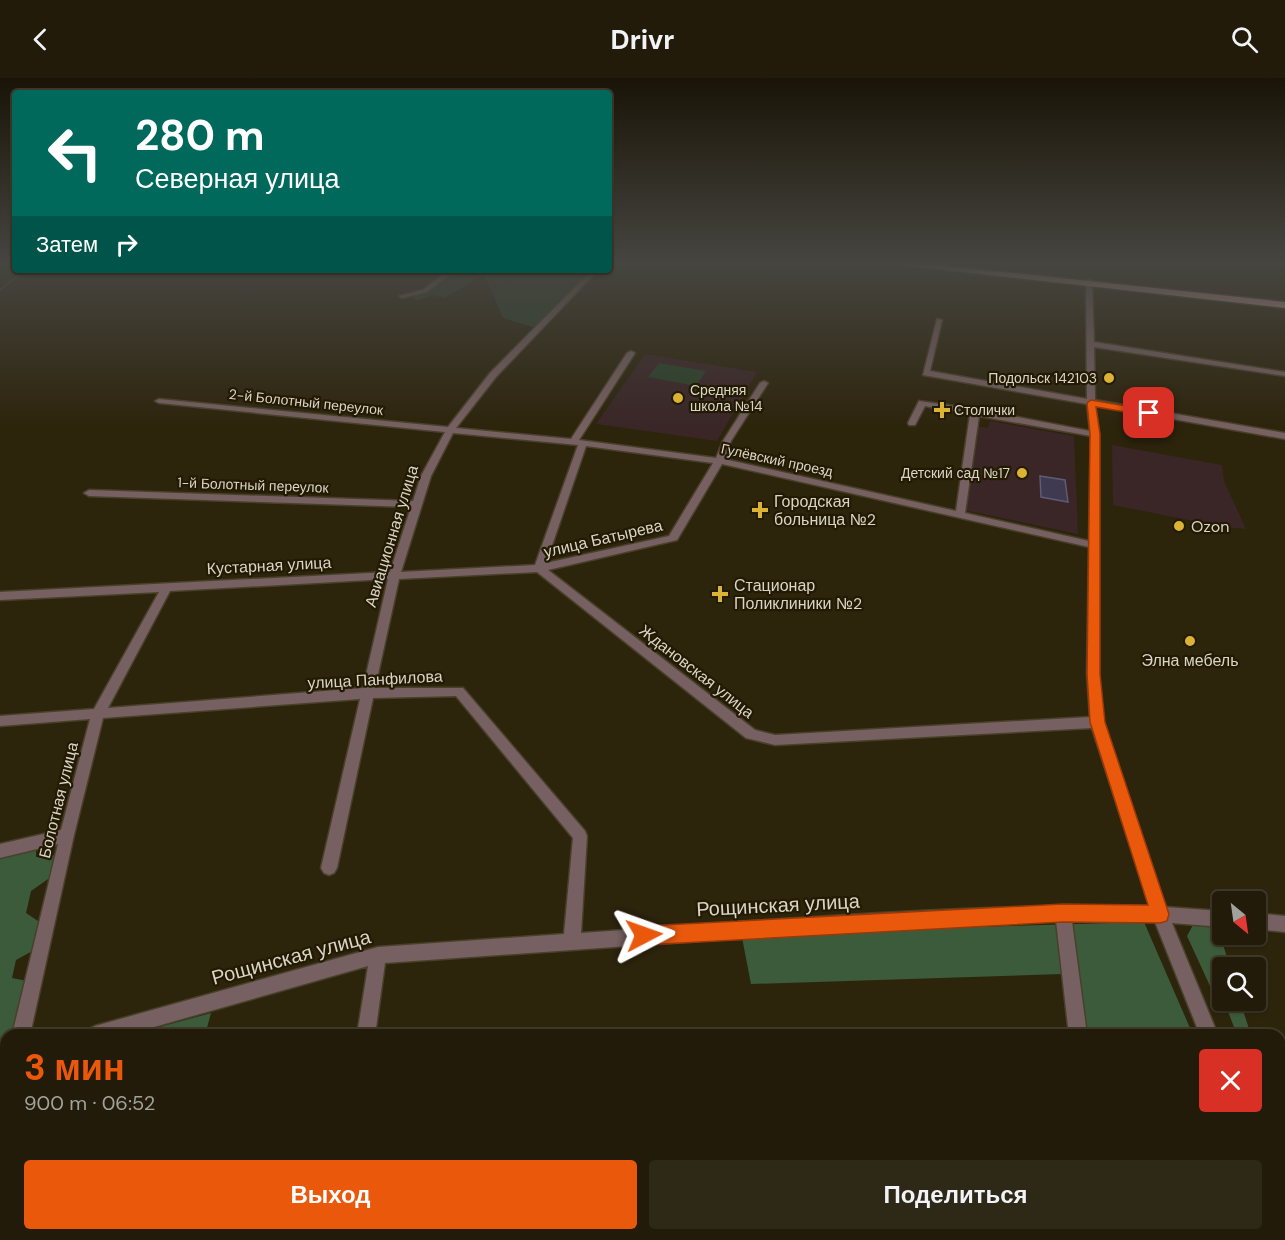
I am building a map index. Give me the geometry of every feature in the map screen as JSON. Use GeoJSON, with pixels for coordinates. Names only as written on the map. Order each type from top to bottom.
{"type":"FeatureCollection","features":[{"type":"Feature","properties":{"kind":"street","name":"Авиационная улица"},"geometry":{"type":"LineString","coordinates":[[329,868],[394,576],[426,476],[450,430],[493,375],[549,318]]}},
{"type":"Feature","properties":{"kind":"street"},"geometry":{"type":"LineString","coordinates":[[1090,318],[1091,403],[1095,434],[1094,674],[1097,722],[1160,914],[1207,1029]]}},
{"type":"Feature","properties":{"kind":"street"},"geometry":{"type":"LineString","coordinates":[[939,320],[926,373],[1285,436]]}},
{"type":"Feature","properties":{"kind":"street"},"geometry":{"type":"LineString","coordinates":[[1090,344],[1285,374]]}},
{"type":"Feature","properties":{"kind":"street"},"geometry":{"type":"LineString","coordinates":[[539,568],[578,443],[631,353]]}},
{"type":"Feature","properties":{"kind":"street","name":"улица Батырева"},"geometry":{"type":"LineString","coordinates":[[539,568],[673,537],[719,461],[727,441],[764,382]]}},
{"type":"Feature","properties":{"kind":"street","name":"2-й Болотный переулок"},"geometry":{"type":"LineString","coordinates":[[159,401],[450,430]]}},
{"type":"Feature","properties":{"kind":"street"},"geometry":{"type":"LineString","coordinates":[[912,423],[922,403],[1095,434]]}},
{"type":"Feature","properties":{"kind":"street"},"geometry":{"type":"LineString","coordinates":[[960,516],[975,411]]}},
{"type":"Feature","properties":{"kind":"street","name":"Гулёвский проезд"},"geometry":{"type":"LineString","coordinates":[[450,430],[719,461],[1094,545]]}},
{"type":"Feature","properties":{"kind":"street","name":"1-й Болотный переулок"},"geometry":{"type":"LineString","coordinates":[[89,493],[416,504]]}},
{"type":"Feature","properties":{"kind":"street","name":"Кустарная улица"},"geometry":{"type":"LineString","coordinates":[[1,597],[167,586],[539,568]]}},
{"type":"Feature","properties":{"kind":"street","name":"Ждановская улица"},"geometry":{"type":"LineString","coordinates":[[539,568],[751,734],[775,740],[1097,722]]}},
{"type":"Feature","properties":{"kind":"street","name":"Болотная улица"},"geometry":{"type":"LineString","coordinates":[[22,1029],[67,835],[98,714],[167,586]]}},
{"type":"Feature","properties":{"kind":"street","name":"улица Панфилова"},"geometry":{"type":"LineString","coordinates":[[0,721],[368,693],[459,691],[580,836],[572,940]]}},
{"type":"Feature","properties":{"kind":"street"},"geometry":{"type":"LineString","coordinates":[[0,851],[67,835]]}},
{"type":"Feature","properties":{"kind":"street"},"geometry":{"type":"LineString","coordinates":[[1063,913],[1077,1029]]}},
{"type":"Feature","properties":{"kind":"street","name":"Рощинская улица"},"geometry":{"type":"LineString","coordinates":[[116,1029],[378,954],[572,940],[1063,913],[1160,914],[1212,918]]}},
{"type":"Feature","properties":{"kind":"street"},"geometry":{"type":"LineString","coordinates":[[1266,922],[1285,924]]}},
{"type":"Feature","properties":{"kind":"street"},"geometry":{"type":"LineString","coordinates":[[367,1029],[378,954]]}},
{"type":"Feature","properties":{"kind":"shaded area","name":"Средняя школа №14"},"geometry":{"type":"Polygon","coordinates":[[[645,354],[757,372],[717,441],[596,424],[645,354]]]}},
{"type":"Feature","properties":{"kind":"shaded area","name":"Детский сад №17"},"geometry":{"type":"Polygon","coordinates":[[[990,421],[1074,436],[1078,534],[964,510],[976,426],[988,428],[990,421]]]}},
{"type":"Feature","properties":{"kind":"shaded area"},"geometry":{"type":"Polygon","coordinates":[[[1112,445],[1222,465],[1224,481],[1246,529],[1224,527],[1113,505],[1112,445]]]}},
{"type":"Feature","properties":{"kind":"green space"},"geometry":{"type":"Polygon","coordinates":[[[504,318],[547,318],[540,326],[532,327],[504,318]]]}},
{"type":"Feature","properties":{"kind":"green space"},"geometry":{"type":"Polygon","coordinates":[[[659,363],[706,371],[696,386],[648,377],[659,363]]]}},
{"type":"Feature","properties":{"kind":"green space"},"geometry":{"type":"Polygon","coordinates":[[[36,847],[36,857],[56,855],[51,877],[31,891],[26,913],[41,923],[36,949],[16,960],[12,978],[27,981],[14,1029],[0,1029],[0,856],[36,847]]]}},
{"type":"Feature","properties":{"kind":"green space"},"geometry":{"type":"Polygon","coordinates":[[[739,922],[743,934],[1144,922],[1190,1029],[1085,1029],[1063,974],[751,984],[739,922]]]}},
{"type":"Feature","properties":{"kind":"green space"},"geometry":{"type":"Polygon","coordinates":[[[1193,925],[1212,925],[1212,945],[1223,945],[1227,957],[1212,957],[1212,988],[1210,986],[1187,936],[1193,925]]]}},
{"type":"Feature","properties":{"kind":"green space"},"geometry":{"type":"Polygon","coordinates":[[[1228,1011],[1243,1011],[1249,1029],[1235,1029],[1228,1011]]]}},
{"type":"Feature","properties":{"kind":"green space"},"geometry":{"type":"Polygon","coordinates":[[[211,1013],[207,1029],[152,1029],[211,1013]]]}},
{"type":"Feature","properties":{"kind":"building"},"geometry":{"type":"Polygon","coordinates":[[[1040,476],[1065,480],[1068,502],[1041,497],[1040,476]]]}},
{"type":"Feature","properties":{"kind":"place","name":"Подольск 142103"},"geometry":{"type":"Point","coordinates":[1109,378]}},
{"type":"Feature","properties":{"kind":"place","name":"Средняя школа №14"},"geometry":{"type":"Point","coordinates":[678,398]}},
{"type":"Feature","properties":{"kind":"place","name":"Столички"},"geometry":{"type":"Point","coordinates":[942,410]}},
{"type":"Feature","properties":{"kind":"place","name":"Детский сад №17"},"geometry":{"type":"Point","coordinates":[1022,473]}},
{"type":"Feature","properties":{"kind":"place","name":"Городская больница №2"},"geometry":{"type":"Point","coordinates":[760,510]}},
{"type":"Feature","properties":{"kind":"place","name":"Ozon"},"geometry":{"type":"Point","coordinates":[1179,526]}},
{"type":"Feature","properties":{"kind":"place","name":"Стационар Поликлиники №2"},"geometry":{"type":"Point","coordinates":[720,594]}},
{"type":"Feature","properties":{"kind":"place","name":"Элна мебель"},"geometry":{"type":"Point","coordinates":[1190,641]}},
{"type":"Feature","properties":{"kind":"route"},"geometry":{"type":"LineString","coordinates":[[644,935],[1063,913],[1160,914],[1097,722],[1094,674],[1095,434],[1091,403],[1149,413]]}}]}
